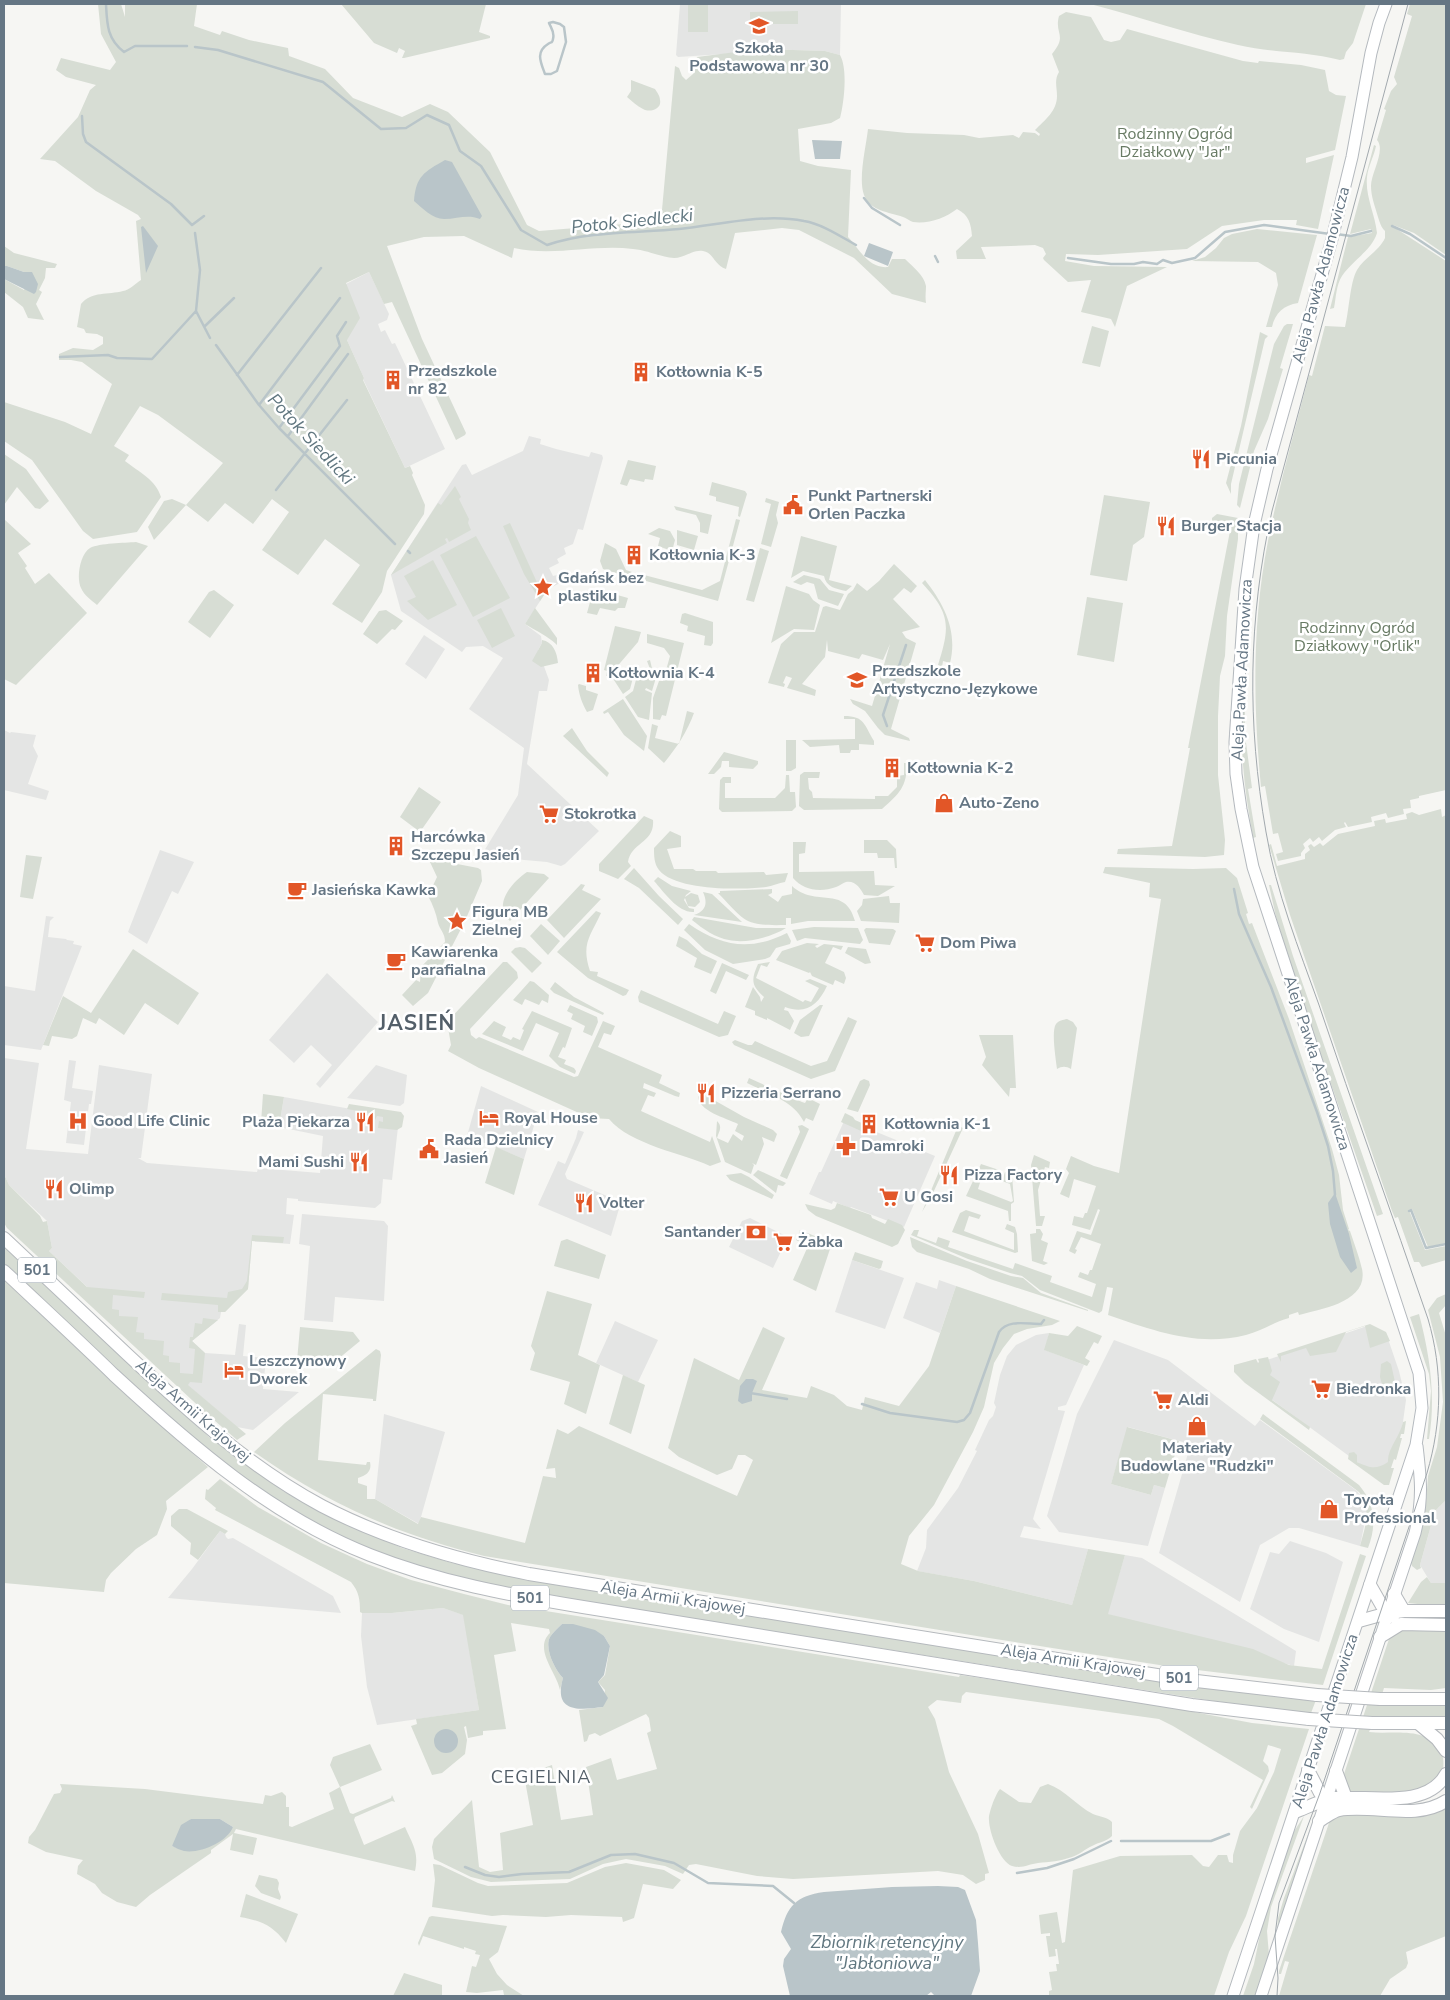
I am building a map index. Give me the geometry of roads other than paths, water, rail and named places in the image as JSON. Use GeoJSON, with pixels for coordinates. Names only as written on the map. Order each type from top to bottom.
{"type":"FeatureCollection","features":[{"type":"Feature","properties":{"kind":"main road","name":"Aleja Pawła Adamowicza"},"geometry":{"type":"LineString","coordinates":[[1233,1996],[1416,1445],[1422,1408],[1419,1373],[1261,894],[1246,837],[1236,774],[1237,707],[1244,590],[1261,492],[1332,239],[1352,157],[1371,52],[1386,4]]}},
{"type":"Feature","properties":{"kind":"main road","name":"Aleja Armii Krajowej"},"geometry":{"type":"LineString","coordinates":[[4,1238],[170,1394],[230,1446],[274,1477],[320,1505],[367,1528],[401,1541],[474,1562],[537,1576],[1188,1680],[1317,1695],[1380,1699],[1443,1698]]}},
{"type":"Feature","properties":{"kind":"main road","name":"Aleja Armii Krajowej"},"geometry":{"type":"LineString","coordinates":[[4,1271],[192,1446],[230,1476],[280,1510],[311,1527],[368,1555],[411,1570],[484,1590],[592,1609],[1183,1703],[1309,1719],[1418,1724],[1446,1723]]}},
{"type":"Feature","properties":{"kind":"main road","name":"Aleja Pawła Adamowicza"},"geometry":{"type":"LineString","coordinates":[[1261,1996],[1415,1533],[1422,1499],[1416,1445]]}},
{"type":"Feature","properties":{"kind":"main road"},"geometry":{"type":"LineString","coordinates":[[1370,1585],[1388,1613]]}},
{"type":"Feature","properties":{"kind":"main road"},"geometry":{"type":"LineString","coordinates":[[1394,1594],[1402,1617]]}},
{"type":"Feature","properties":{"kind":"main road"},"geometry":{"type":"LineString","coordinates":[[1380,1637],[1402,1617],[1446,1611]]}},
{"type":"Feature","properties":{"kind":"main road"},"geometry":{"type":"LineString","coordinates":[[1358,1621],[1388,1613],[1446,1625]]}},
{"type":"Feature","properties":{"kind":"main road"},"geometry":{"type":"LineString","coordinates":[[1418,1724],[1437,1739],[1446,1751]]}},
{"type":"Feature","properties":{"kind":"main road"},"geometry":{"type":"LineString","coordinates":[[1308,1770],[1320,1793],[1338,1810]]}},
{"type":"Feature","properties":{"kind":"main road"},"geometry":{"type":"LineString","coordinates":[[1336,1771],[1346,1798]]}},
{"type":"Feature","properties":{"kind":"main road"},"geometry":{"type":"LineString","coordinates":[[1295,1812],[1326,1800],[1420,1795],[1437,1788],[1446,1774]]}},
{"type":"Feature","properties":{"kind":"main road"},"geometry":{"type":"LineString","coordinates":[[1319,1821],[1338,1810],[1423,1810],[1439,1806],[1446,1801]]}},
{"type":"Feature","properties":{"kind":"water"},"geometry":{"type":"Polygon","coordinates":[[[812,140],[842,141],[840,159],[815,159],[812,140]]]}},
{"type":"Feature","properties":{"kind":"water"},"geometry":{"type":"Polygon","coordinates":[[[445,160],[452,162],[482,216],[480,219],[467,217],[440,219],[428,213],[414,201],[417,186],[422,176],[445,160]]]}},
{"type":"Feature","properties":{"kind":"water"},"geometry":{"type":"Polygon","coordinates":[[[143,226],[158,246],[146,273],[141,227],[143,226]]]}},
{"type":"Feature","properties":{"kind":"water"},"geometry":{"type":"Polygon","coordinates":[[[869,243],[893,252],[888,266],[864,256],[869,243]]]}},
{"type":"Feature","properties":{"kind":"water"},"geometry":{"type":"Polygon","coordinates":[[[4,266],[24,272],[32,272],[38,284],[36,292],[34,294],[4,279],[4,266]]]}},
{"type":"Feature","properties":{"kind":"water"},"geometry":{"type":"Polygon","coordinates":[[[1335,1193],[1349,1234],[1357,1268],[1351,1273],[1340,1257],[1330,1224],[1328,1203],[1335,1193]]]}},
{"type":"Feature","properties":{"kind":"water"},"geometry":{"type":"Polygon","coordinates":[[[746,1379],[757,1381],[752,1393],[752,1401],[742,1404],[738,1401],[740,1386],[746,1379]]]}},
{"type":"Feature","properties":{"kind":"water"},"geometry":{"type":"Polygon","coordinates":[[[562,1624],[573,1624],[595,1630],[604,1636],[610,1646],[604,1675],[598,1682],[608,1698],[603,1707],[585,1709],[570,1707],[562,1698],[563,1678],[554,1664],[548,1647],[550,1637],[562,1624]]]}},
{"type":"Feature","properties":{"kind":"water"},"geometry":{"type":"Polygon","coordinates":[[[446,1729],[451,1730],[457,1736],[457,1746],[451,1752],[446,1753],[441,1752],[435,1746],[434,1741],[435,1736],[441,1730],[446,1729]]]}},
{"type":"Feature","properties":{"kind":"water"},"geometry":{"type":"Polygon","coordinates":[[[191,1819],[220,1819],[233,1827],[225,1838],[205,1849],[184,1851],[172,1846],[181,1825],[191,1819]]]}},
{"type":"Feature","properties":{"kind":"water","name":"Zbiornik retencyjny \"Jabłoniowa\""},"geometry":{"type":"Polygon","coordinates":[[[938,1886],[958,1887],[965,1890],[976,1920],[980,1971],[971,1996],[935,1996],[931,1992],[926,1996],[790,1996],[783,1966],[784,1959],[791,1949],[781,1932],[786,1915],[794,1904],[806,1896],[824,1892],[938,1886]]]}},
{"type":"Feature","properties":{"kind":"waterway","name":"Potok Siedlicki"},"geometry":{"type":"LineString","coordinates":[[106,4],[109,31],[114,42],[124,52],[135,46],[187,46]]}},
{"type":"Feature","properties":{"kind":"waterway"},"geometry":{"type":"LineString","coordinates":[[553,22],[564,27],[566,42],[557,71],[545,74],[540,54],[544,47],[552,41],[553,32],[549,23],[553,22]]}},
{"type":"Feature","properties":{"kind":"waterway","name":"Potok Siedlecki"},"geometry":{"type":"LineString","coordinates":[[195,47],[218,50],[323,82],[381,129],[406,128],[427,115],[449,125],[460,151],[481,166],[521,230],[547,245],[563,240],[595,235],[679,229],[741,220],[773,218],[811,223],[831,231],[856,245]]}},
{"type":"Feature","properties":{"kind":"waterway","name":"Potok Siedlicki"},"geometry":{"type":"LineString","coordinates":[[82,116],[83,134],[86,142],[171,204],[192,225],[204,216]]}},
{"type":"Feature","properties":{"kind":"waterway"},"geometry":{"type":"LineString","coordinates":[[864,198],[872,208],[900,225]]}},
{"type":"Feature","properties":{"kind":"waterway","name":"Potok Siedlecki"},"geometry":{"type":"LineString","coordinates":[[1068,258],[1111,264],[1143,262],[1157,264],[1163,260],[1172,263],[1195,258],[1225,232],[1264,225],[1330,234]]}},
{"type":"Feature","properties":{"kind":"waterway","name":"Potok Siedlecki"},"geometry":{"type":"LineString","coordinates":[[1392,226],[1410,234],[1446,258]]}},
{"type":"Feature","properties":{"kind":"waterway","name":"Potok Siedlecki"},"geometry":{"type":"LineString","coordinates":[[1336,234],[1351,236],[1371,231]]}},
{"type":"Feature","properties":{"kind":"waterway","name":"Potok Siedlicki"},"geometry":{"type":"LineString","coordinates":[[195,233],[200,270],[196,311],[210,338]]}},
{"type":"Feature","properties":{"kind":"waterway","name":"Potok Siedlecki"},"geometry":{"type":"LineString","coordinates":[[935,256],[938,262]]}},
{"type":"Feature","properties":{"kind":"waterway"},"geometry":{"type":"LineString","coordinates":[[237,375],[321,268]]}},
{"type":"Feature","properties":{"kind":"waterway"},"geometry":{"type":"LineString","coordinates":[[205,326],[234,298]]}},
{"type":"Feature","properties":{"kind":"waterway"},"geometry":{"type":"LineString","coordinates":[[259,405],[340,298]]}},
{"type":"Feature","properties":{"kind":"waterway"},"geometry":{"type":"LineString","coordinates":[[60,357],[108,355],[117,358],[152,359],[196,311]]}},
{"type":"Feature","properties":{"kind":"waterway"},"geometry":{"type":"LineString","coordinates":[[279,428],[340,346],[337,336],[346,322]]}},
{"type":"Feature","properties":{"kind":"waterway","name":"Potok Siedlicki"},"geometry":{"type":"LineString","coordinates":[[216,345],[259,405],[279,428],[395,544]]}},
{"type":"Feature","properties":{"kind":"waterway"},"geometry":{"type":"LineString","coordinates":[[288,436],[348,354]]}},
{"type":"Feature","properties":{"kind":"waterway"},"geometry":{"type":"LineString","coordinates":[[276,490],[347,400]]}},
{"type":"Feature","properties":{"kind":"waterway"},"geometry":{"type":"LineString","coordinates":[[887,726],[883,715],[906,645]]}},
{"type":"Feature","properties":{"kind":"waterway"},"geometry":{"type":"LineString","coordinates":[[1234,889],[1239,914],[1271,987],[1317,1112],[1328,1146],[1335,1195]]}},
{"type":"Feature","properties":{"kind":"waterway"},"geometry":{"type":"LineString","coordinates":[[1409,1211],[1411,1210],[1426,1248],[1446,1244]]}},
{"type":"Feature","properties":{"kind":"waterway"},"geometry":{"type":"LineString","coordinates":[[862,1404],[890,1413],[957,1422],[964,1420],[970,1413],[999,1332],[1007,1325],[1023,1323],[1041,1324],[1044,1320]]}},
{"type":"Feature","properties":{"kind":"waterway"},"geometry":{"type":"LineString","coordinates":[[750,1393],[787,1399]]}},
{"type":"Feature","properties":{"kind":"waterway"},"geometry":{"type":"LineString","coordinates":[[1121,1841],[1211,1841],[1229,1834]]}},
{"type":"Feature","properties":{"kind":"waterway"},"geometry":{"type":"LineString","coordinates":[[1017,1873],[1047,1868],[1074,1859],[1111,1841]]}},
{"type":"Feature","properties":{"kind":"waterway"},"geometry":{"type":"LineString","coordinates":[[465,1867],[485,1875],[499,1877],[569,1872],[611,1855],[635,1854],[674,1863],[708,1883],[773,1886],[794,1903]]}},
{"type":"Feature","properties":{"kind":"tram line"},"geometry":{"type":"LineString","coordinates":[[1277,1996],[1278,1978],[1275,1936],[1279,1903],[1320,1793],[1427,1473],[1436,1435],[1438,1415],[1439,1396],[1436,1357],[1428,1319],[1296,941],[1270,854],[1260,792],[1253,711],[1253,671],[1258,591],[1272,511],[1408,4]]}},
{"type":"Feature","properties":{"kind":"place","name":"Szkoła Podstawowa nr 30"},"geometry":{"type":"Point","coordinates":[759,26]}},
{"type":"Feature","properties":{"kind":"place","name":"Kotłownia K-5"},"geometry":{"type":"Point","coordinates":[641,372]}},
{"type":"Feature","properties":{"kind":"place","name":"Przedszkole nr 82"},"geometry":{"type":"Point","coordinates":[393,380]}},
{"type":"Feature","properties":{"kind":"place","name":"Piccunia"},"geometry":{"type":"Point","coordinates":[1201,459]}},
{"type":"Feature","properties":{"kind":"place","name":"Punkt Partnerski Orlen Paczka"},"geometry":{"type":"Point","coordinates":[793,505]}},
{"type":"Feature","properties":{"kind":"place","name":"Burger Stacja"},"geometry":{"type":"Point","coordinates":[1166,526]}},
{"type":"Feature","properties":{"kind":"place","name":"Kotłownia K-3"},"geometry":{"type":"Point","coordinates":[634,555]}},
{"type":"Feature","properties":{"kind":"place","name":"Gdańsk bez plastiku"},"geometry":{"type":"Point","coordinates":[543,587]}},
{"type":"Feature","properties":{"kind":"place","name":"Kotłownia K-4"},"geometry":{"type":"Point","coordinates":[593,673]}},
{"type":"Feature","properties":{"kind":"place","name":"Przedszkole Artystyczno-Językowe"},"geometry":{"type":"Point","coordinates":[857,680]}},
{"type":"Feature","properties":{"kind":"place","name":"Kotłownia K-2"},"geometry":{"type":"Point","coordinates":[892,768]}},
{"type":"Feature","properties":{"kind":"place","name":"Auto-Zeno"},"geometry":{"type":"Point","coordinates":[944,803]}},
{"type":"Feature","properties":{"kind":"place","name":"Stokrotka"},"geometry":{"type":"Point","coordinates":[549,814]}},
{"type":"Feature","properties":{"kind":"place","name":"Harcówka Szczepu Jasień"},"geometry":{"type":"Point","coordinates":[396,846]}},
{"type":"Feature","properties":{"kind":"place","name":"Jasieńska Kawka"},"geometry":{"type":"Point","coordinates":[297,890]}},
{"type":"Feature","properties":{"kind":"place","name":"Figura MB Zielnej"},"geometry":{"type":"Point","coordinates":[457,921]}},
{"type":"Feature","properties":{"kind":"place","name":"Dom Piwa"},"geometry":{"type":"Point","coordinates":[925,943]}},
{"type":"Feature","properties":{"kind":"place","name":"Kawiarenka parafialna"},"geometry":{"type":"Point","coordinates":[396,961]}},
{"type":"Feature","properties":{"kind":"place","name":"Pizzeria Serrano"},"geometry":{"type":"Point","coordinates":[706,1093]}},
{"type":"Feature","properties":{"kind":"place","name":"Royal House"},"geometry":{"type":"Point","coordinates":[489,1118]}},
{"type":"Feature","properties":{"kind":"place","name":"Good Life Clinic"},"geometry":{"type":"Point","coordinates":[78,1121]}},
{"type":"Feature","properties":{"kind":"place","name":"Plaża Piekarza"},"geometry":{"type":"Point","coordinates":[365,1122]}},
{"type":"Feature","properties":{"kind":"place","name":"Kotłownia K-1"},"geometry":{"type":"Point","coordinates":[869,1124]}},
{"type":"Feature","properties":{"kind":"place","name":"Damroki"},"geometry":{"type":"Point","coordinates":[846,1146]}},
{"type":"Feature","properties":{"kind":"place","name":"Rada Dzielnicy Jasień"},"geometry":{"type":"Point","coordinates":[429,1149]}},
{"type":"Feature","properties":{"kind":"place","name":"Mami Sushi"},"geometry":{"type":"Point","coordinates":[359,1162]}},
{"type":"Feature","properties":{"kind":"place","name":"Pizza Factory"},"geometry":{"type":"Point","coordinates":[949,1175]}},
{"type":"Feature","properties":{"kind":"place","name":"Olimp"},"geometry":{"type":"Point","coordinates":[54,1189]}},
{"type":"Feature","properties":{"kind":"place","name":"U Gosi"},"geometry":{"type":"Point","coordinates":[889,1197]}},
{"type":"Feature","properties":{"kind":"place","name":"Volter"},"geometry":{"type":"Point","coordinates":[584,1203]}},
{"type":"Feature","properties":{"kind":"place","name":"Santander"},"geometry":{"type":"Point","coordinates":[756,1232]}},
{"type":"Feature","properties":{"kind":"place","name":"Żabka"},"geometry":{"type":"Point","coordinates":[783,1242]}},
{"type":"Feature","properties":{"kind":"place","name":"Leszczynowy Dworek"},"geometry":{"type":"Point","coordinates":[234,1370]}},
{"type":"Feature","properties":{"kind":"place","name":"Biedronka"},"geometry":{"type":"Point","coordinates":[1321,1389]}},
{"type":"Feature","properties":{"kind":"place","name":"Aldi"},"geometry":{"type":"Point","coordinates":[1163,1400]}},
{"type":"Feature","properties":{"kind":"place","name":"Materiały Budowlane \"Rudzki\""},"geometry":{"type":"Point","coordinates":[1197,1426]}},
{"type":"Feature","properties":{"kind":"place","name":"Toyota Professional"},"geometry":{"type":"Point","coordinates":[1329,1509]}},
{"type":"Feature","properties":{"kind":"district","name":"JASIEŃ"},"geometry":{"type":"Point","coordinates":[417,1023]}},
{"type":"Feature","properties":{"kind":"district","name":"CEGIELNIA"},"geometry":{"type":"Point","coordinates":[541,1777]}},
{"type":"Feature","properties":{"kind":"park label","name":"Rodzinny Ogród Działkowy \"Jar\""},"geometry":{"type":"Point","coordinates":[1175,143]}},
{"type":"Feature","properties":{"kind":"park label","name":"Rodzinny Ogród Działkowy \"Orlik\""},"geometry":{"type":"Point","coordinates":[1357,637]}}]}
